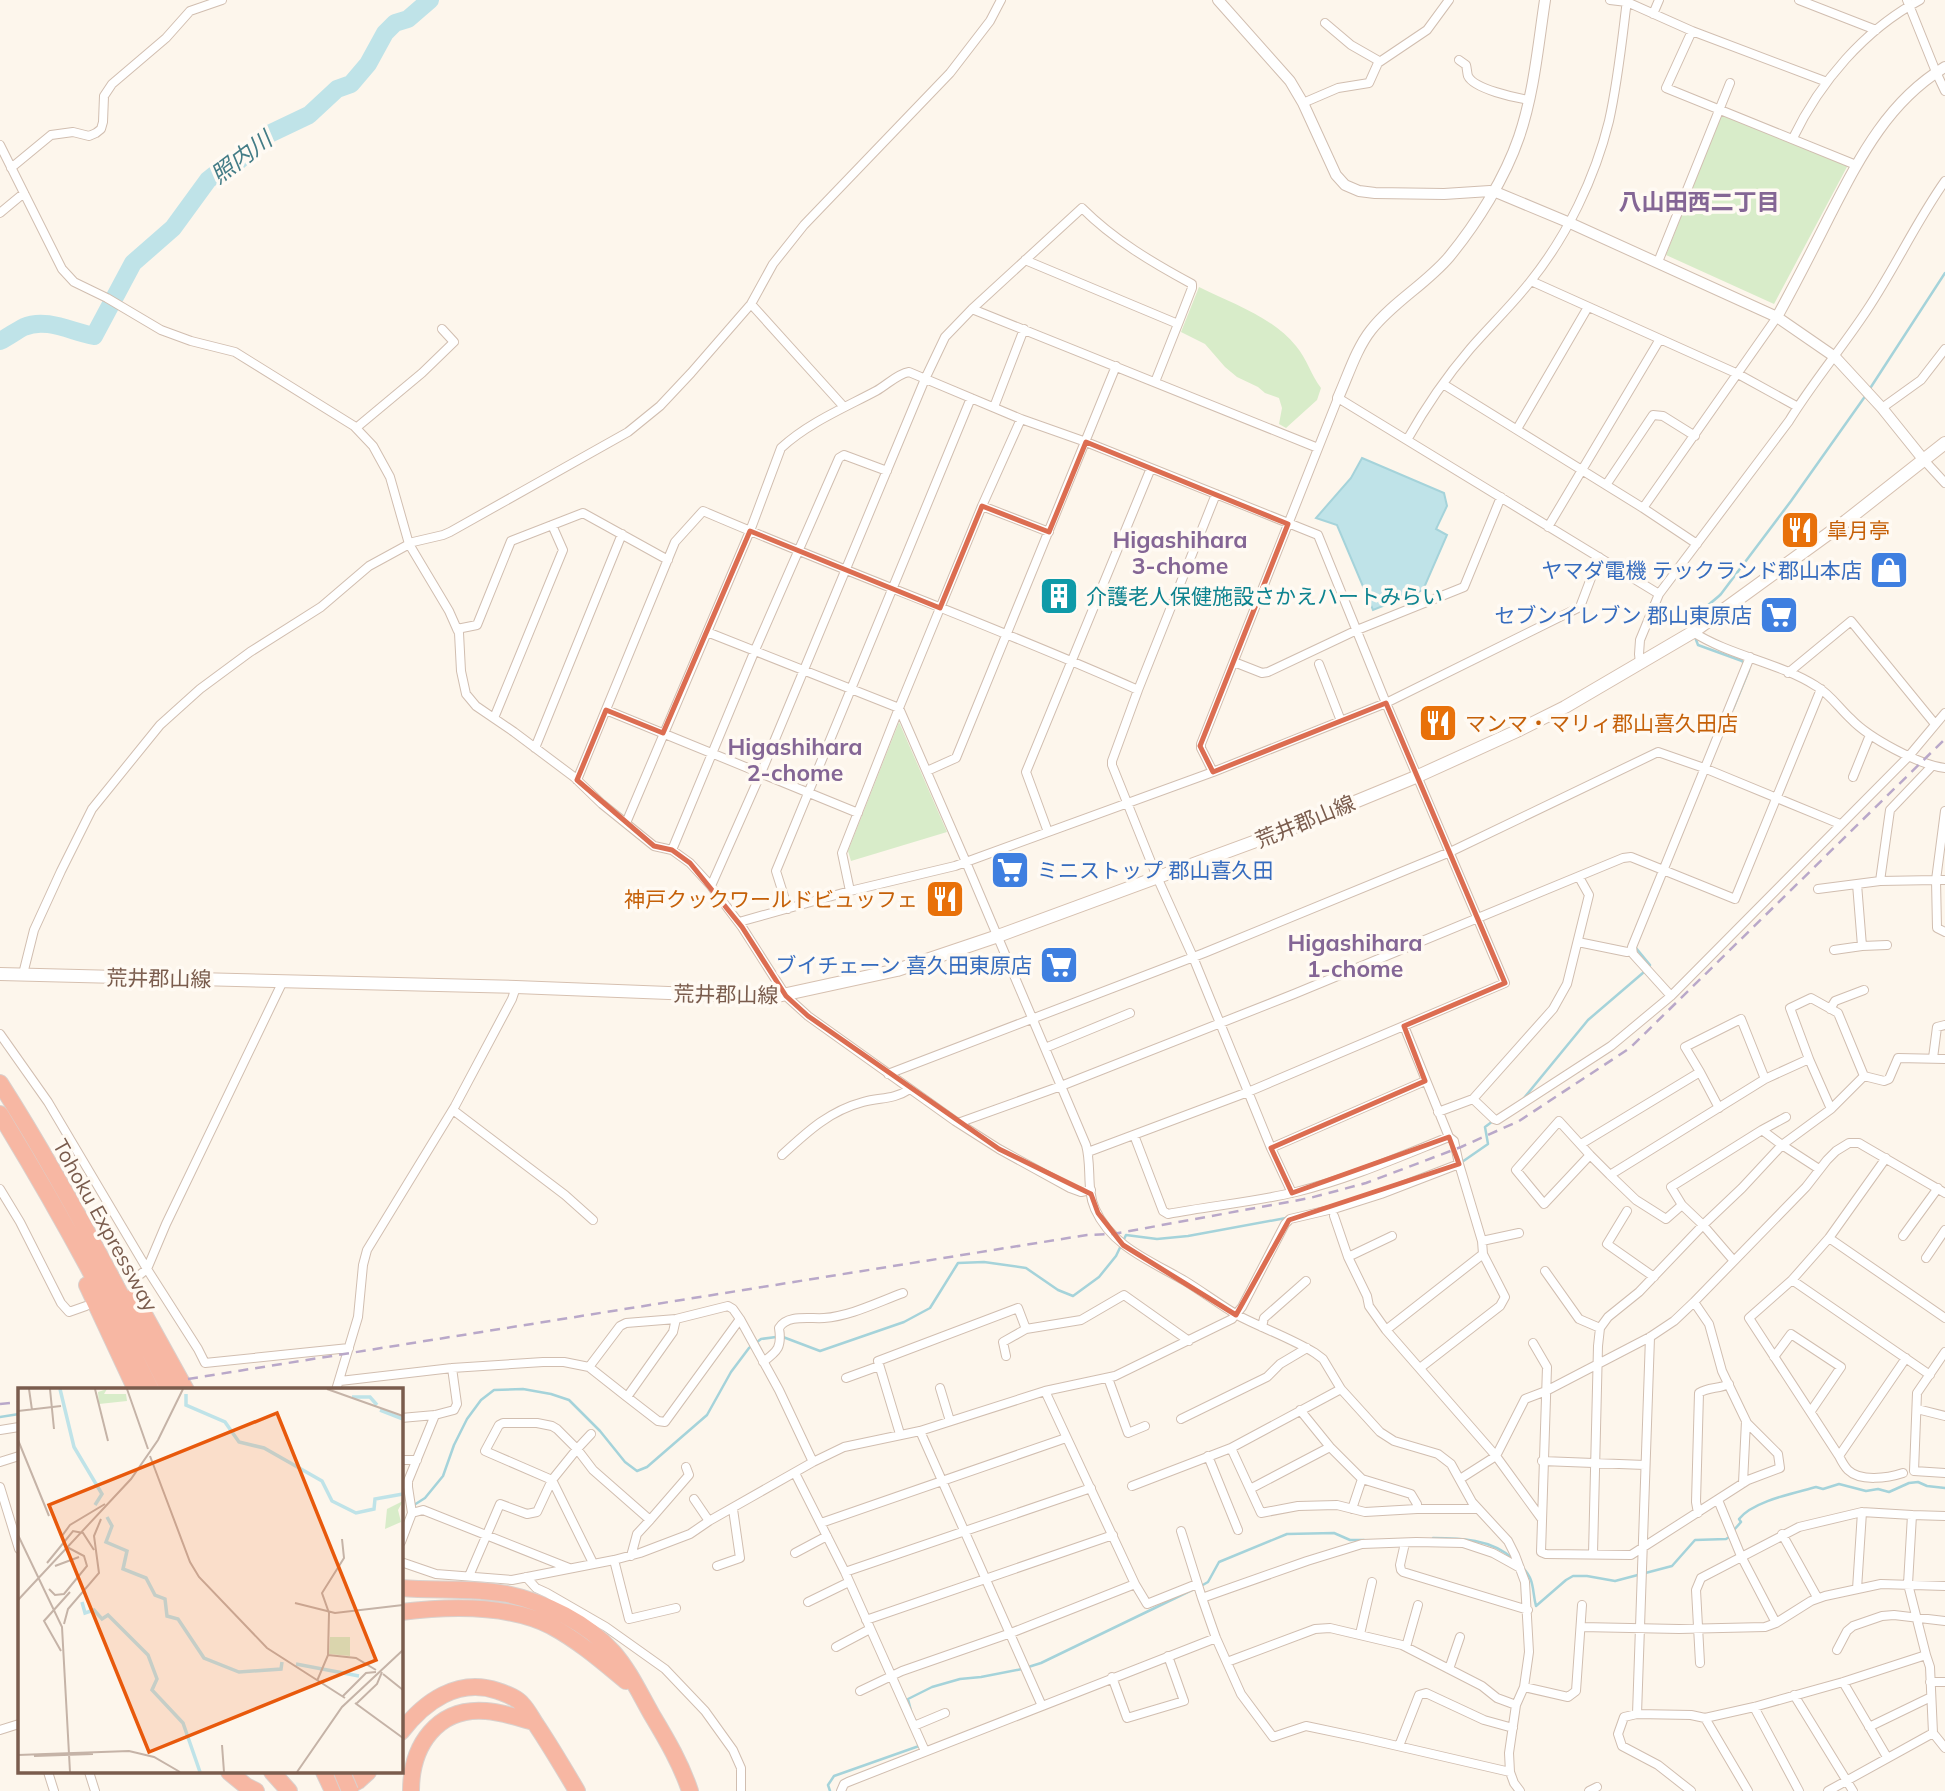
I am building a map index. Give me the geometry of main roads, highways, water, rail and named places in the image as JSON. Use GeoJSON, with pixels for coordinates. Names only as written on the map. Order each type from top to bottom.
{"type":"FeatureCollection","features":[{"type":"Feature","properties":{"kind":"highway","name":"Tohoku Expressway"},"geometry":{"type":"LineString","coordinates":[[0,1083],[150,1388]]}},
{"type":"Feature","properties":{"kind":"highway","name":"Tohoku Expressway"},"geometry":{"type":"LineString","coordinates":[[0,1114],[45,1173],[114,1280],[168,1388]]}},
{"type":"Feature","properties":{"kind":"highway"},"geometry":{"type":"LineString","coordinates":[[45,1173],[61,1237],[96,1303],[135,1388]]}},
{"type":"Feature","properties":{"kind":"highway"},"geometry":{"type":"LineString","coordinates":[[45,1173],[88,1220],[185,1388]]}},
{"type":"Feature","properties":{"kind":"highway"},"geometry":{"type":"LineString","coordinates":[[402,1588],[466,1589],[508,1594],[548,1607],[598,1637],[615,1654],[639,1692],[684,1772],[690,1791]]}},
{"type":"Feature","properties":{"kind":"highway"},"geometry":{"type":"LineString","coordinates":[[402,1612],[479,1609],[541,1622],[575,1641],[639,1692]]}},
{"type":"Feature","properties":{"kind":"highway"},"geometry":{"type":"LineString","coordinates":[[402,1731],[427,1703],[450,1691],[481,1687],[508,1695],[521,1702],[577,1791]]}},
{"type":"Feature","properties":{"kind":"highway"},"geometry":{"type":"LineString","coordinates":[[411,1791],[412,1769],[419,1747],[432,1731],[452,1717],[485,1710],[534,1722]]}},
{"type":"Feature","properties":{"kind":"highway"},"geometry":{"type":"LineString","coordinates":[[231,1774],[256,1791]]}},
{"type":"Feature","properties":{"kind":"highway"},"geometry":{"type":"LineString","coordinates":[[331,1774],[350,1791]]}},
{"type":"Feature","properties":{"kind":"highway"},"geometry":{"type":"LineString","coordinates":[[340,1791],[366,1774]]}},
{"type":"Feature","properties":{"kind":"main road","name":"荒井郡山線"},"geometry":{"type":"LineString","coordinates":[[0,974],[516,987],[773,997],[897,970],[998,936],[1294,827],[1418,776],[1541,719],[1693,632],[1846,521],[1945,443]]}},
{"type":"Feature","properties":{"kind":"water"},"geometry":{"type":"Polygon","coordinates":[[[1362,458],[1444,493],[1447,506],[1436,529],[1447,535],[1423,590],[1373,610],[1337,525],[1316,518],[1351,478],[1362,458]]]}},
{"type":"Feature","properties":{"kind":"waterway","name":"照内川"},"geometry":{"type":"LineString","coordinates":[[0,341],[32,324],[50,324],[94,336],[133,263],[173,228],[208,180],[235,164],[267,135],[309,115],[337,89],[351,84],[368,64],[385,33],[395,23],[408,19],[430,0]]}},
{"type":"Feature","properties":{"kind":"waterway"},"geometry":{"type":"LineString","coordinates":[[1869,390],[1945,273]]}},
{"type":"Feature","properties":{"kind":"waterway"},"geometry":{"type":"LineString","coordinates":[[1691,628],[1689,625],[1692,620],[1721,594],[1866,395]]}},
{"type":"Feature","properties":{"kind":"waterway"},"geometry":{"type":"LineString","coordinates":[[1695,637],[1698,645],[1742,661],[1749,670],[1733,709]]}},
{"type":"Feature","properties":{"kind":"waterway"},"geometry":{"type":"LineString","coordinates":[[1636,948],[1650,965],[1648,967]]}},
{"type":"Feature","properties":{"kind":"waterway"},"geometry":{"type":"LineString","coordinates":[[1524,1098],[1588,1020],[1644,972]]}},
{"type":"Feature","properties":{"kind":"waterway"},"geometry":{"type":"LineString","coordinates":[[1462,1162],[1488,1144],[1485,1127],[1493,1121]]}},
{"type":"Feature","properties":{"kind":"waterway"},"geometry":{"type":"LineString","coordinates":[[783,1337],[820,1351],[904,1322],[930,1308],[958,1263],[984,1262],[1026,1268],[1058,1290],[1073,1296],[1099,1277],[1116,1256],[1126,1235],[1157,1239],[1188,1236],[1286,1218]]}},
{"type":"Feature","properties":{"kind":"waterway"},"geometry":{"type":"LineString","coordinates":[[414,1505],[425,1498],[443,1476],[467,1419],[481,1400],[494,1390],[523,1389],[569,1400],[600,1431],[625,1462],[637,1471],[647,1467],[707,1415],[731,1372],[749,1348],[761,1339],[776,1337]]}},
{"type":"Feature","properties":{"kind":"waterway"},"geometry":{"type":"LineString","coordinates":[[0,1417],[18,1414]]}},
{"type":"Feature","properties":{"kind":"waterway"},"geometry":{"type":"LineString","coordinates":[[1734,1530],[1741,1522],[1739,1519],[1754,1507],[1775,1498],[1816,1487],[1823,1489],[1839,1484],[1866,1491],[1878,1489],[1889,1492],[1918,1482],[1945,1488]]}},
{"type":"Feature","properties":{"kind":"waterway"},"geometry":{"type":"LineString","coordinates":[[1201,1586],[1208,1582],[1219,1562],[1287,1534],[1334,1533],[1350,1540],[1364,1540]]}},
{"type":"Feature","properties":{"kind":"waterway"},"geometry":{"type":"LineString","coordinates":[[1523,1568],[1531,1581],[1536,1606],[1573,1576],[1615,1581],[1672,1566],[1695,1540],[1726,1539],[1731,1536]]}},
{"type":"Feature","properties":{"kind":"waterway"},"geometry":{"type":"LineString","coordinates":[[1433,1538],[1465,1539],[1486,1544],[1505,1552],[1513,1559]]}},
{"type":"Feature","properties":{"kind":"waterway"},"geometry":{"type":"LineString","coordinates":[[911,1711],[908,1699],[932,1687],[1041,1663],[1192,1590]]}},
{"type":"Feature","properties":{"kind":"waterway"},"geometry":{"type":"LineString","coordinates":[[830,1791],[828,1785],[834,1776],[919,1746],[918,1744]]}},
{"type":"Feature","properties":{"kind":"tunnel"},"geometry":{"type":"LineString","coordinates":[[116,1289],[137,1277]]}},
{"type":"Feature","properties":{"kind":"railway"},"geometry":{"type":"LineString","coordinates":[[188,1379],[1087,1235],[1113,1234],[1310,1198],[1366,1183],[1461,1147],[1519,1121],[1630,1048],[1945,739]]}},
{"type":"Feature","properties":{"kind":"railway"},"geometry":{"type":"LineString","coordinates":[[0,1404],[18,1402]]}},
{"type":"Feature","properties":{"kind":"place","name":"皐月亭"},"geometry":{"type":"Point","coordinates":[1800,530]}},
{"type":"Feature","properties":{"kind":"place","name":"ヤマダ電機 テックランド郡山本店"},"geometry":{"type":"Point","coordinates":[1889,570]}},
{"type":"Feature","properties":{"kind":"place","name":"介護老人保健施設さかえハートみらい"},"geometry":{"type":"Point","coordinates":[1059,596]}},
{"type":"Feature","properties":{"kind":"place","name":"セブンイレブン 郡山東原店"},"geometry":{"type":"Point","coordinates":[1779,615]}},
{"type":"Feature","properties":{"kind":"place","name":"マンマ・マリィ郡山喜久田店"},"geometry":{"type":"Point","coordinates":[1438,723]}},
{"type":"Feature","properties":{"kind":"place","name":"ミニストップ 郡山喜久田"},"geometry":{"type":"Point","coordinates":[1010,870]}},
{"type":"Feature","properties":{"kind":"place","name":"神戸クックワールドビュッフェ"},"geometry":{"type":"Point","coordinates":[945,899]}},
{"type":"Feature","properties":{"kind":"place","name":"ブイチェーン 喜久田東原店"},"geometry":{"type":"Point","coordinates":[1059,965]}},
{"type":"Feature","properties":{"kind":"district","name":"八山田西二丁目"},"geometry":{"type":"Point","coordinates":[1699,201]}},
{"type":"Feature","properties":{"kind":"district","name":"Higashihara 3-chome"},"geometry":{"type":"Point","coordinates":[1180,552]}},
{"type":"Feature","properties":{"kind":"district","name":"Higashihara 2-chome"},"geometry":{"type":"Point","coordinates":[795,759]}},
{"type":"Feature","properties":{"kind":"district","name":"Higashihara 1-chome"},"geometry":{"type":"Point","coordinates":[1355,955]}}]}
